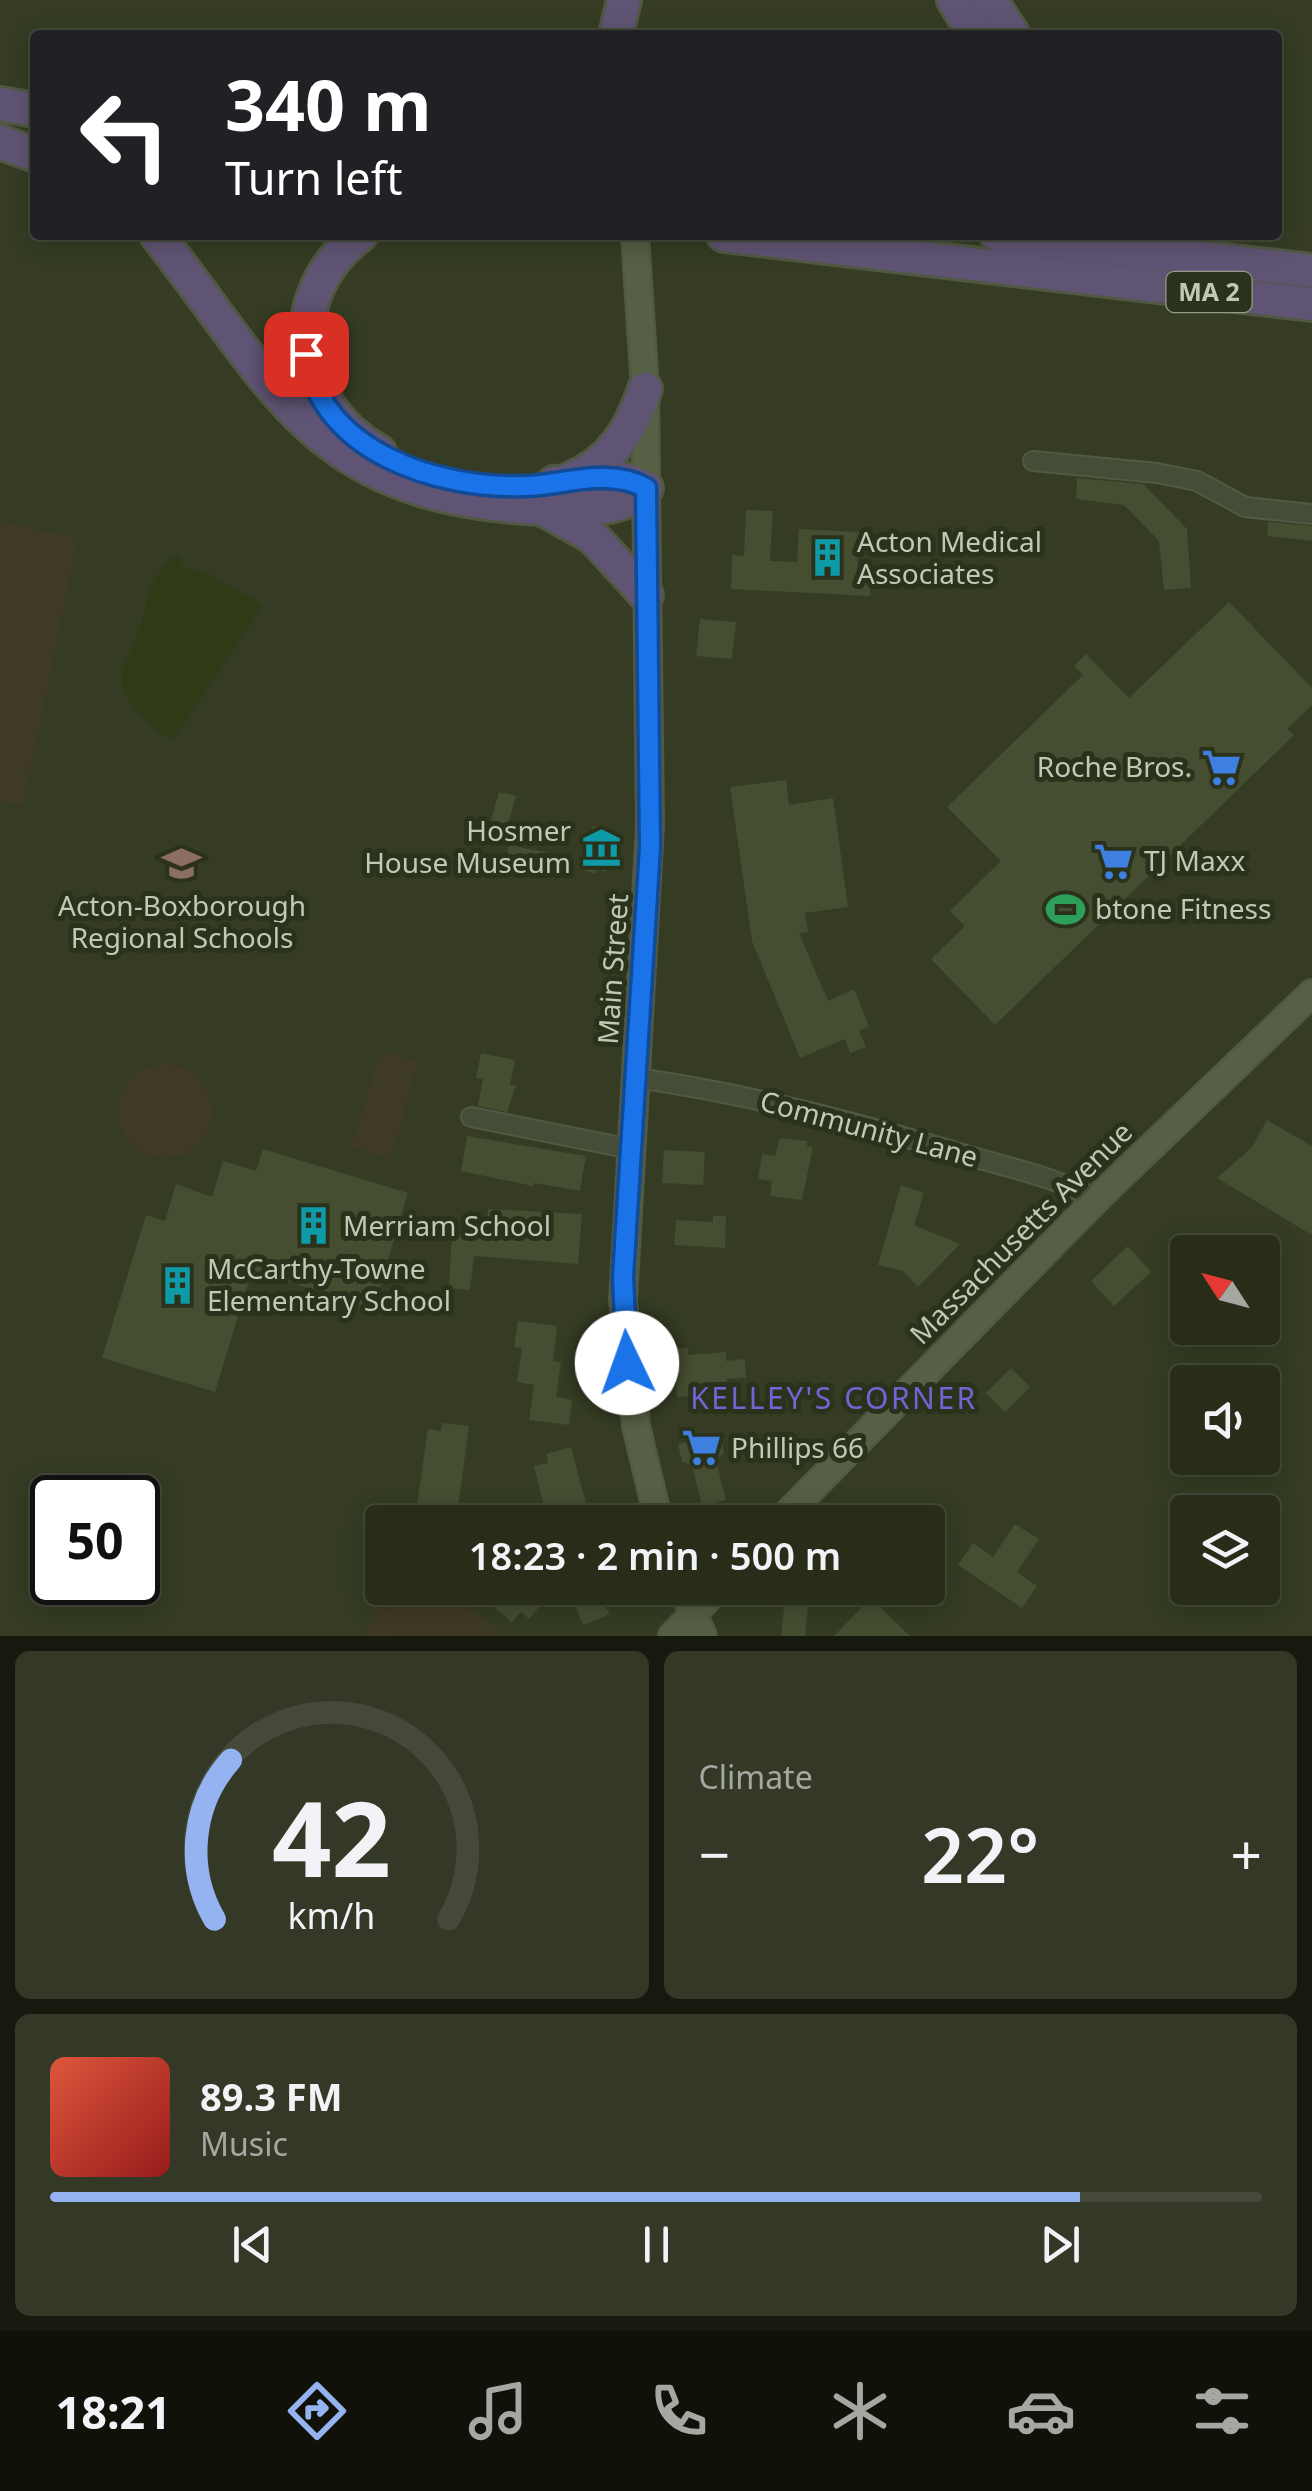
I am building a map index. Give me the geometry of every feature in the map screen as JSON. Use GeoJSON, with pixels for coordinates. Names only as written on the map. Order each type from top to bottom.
{"type":"FeatureCollection","features":[{"type":"Feature","properties":{"kind":"highway"},"geometry":{"type":"LineString","coordinates":[[615,30],[624,0]]}},
{"type":"Feature","properties":{"kind":"highway"},"geometry":{"type":"LineString","coordinates":[[954,0],[972,30]]}},
{"type":"Feature","properties":{"kind":"highway"},"geometry":{"type":"LineString","coordinates":[[990,0],[1010,30]]}},
{"type":"Feature","properties":{"kind":"highway"},"geometry":{"type":"LineString","coordinates":[[0,104],[30,109]]}},
{"type":"Feature","properties":{"kind":"highway"},"geometry":{"type":"LineString","coordinates":[[0,139],[30,142]]}},
{"type":"Feature","properties":{"kind":"highway"},"geometry":{"type":"LineString","coordinates":[[0,139],[30,153]]}},
{"type":"Feature","properties":{"kind":"highway"},"geometry":{"type":"LineString","coordinates":[[161,240],[288,406],[337,452],[377,474],[424,492],[522,507],[577,525],[608,552],[646,595]]}},
{"type":"Feature","properties":{"kind":"highway"},"geometry":{"type":"LineString","coordinates":[[355,240],[321,277],[306,322],[312,379],[335,419],[364,444],[414,468],[496,485],[622,479],[646,488]]}},
{"type":"Feature","properties":{"kind":"highway","name":"MA 2"},"geometry":{"type":"LineString","coordinates":[[767,240],[1312,304]]}},
{"type":"Feature","properties":{"kind":"highway","name":"MA 2"},"geometry":{"type":"LineString","coordinates":[[1042,240],[1305,270]]}},
{"type":"Feature","properties":{"kind":"highway"},"geometry":{"type":"LineString","coordinates":[[1200,240],[1305,270]]}},
{"type":"Feature","properties":{"kind":"highway"},"geometry":{"type":"LineString","coordinates":[[554,484],[585,472],[611,452],[632,425],[645,389]]}},
{"type":"Feature","properties":{"kind":"highway"},"geometry":{"type":"LineString","coordinates":[[522,507],[616,505],[646,488]]}},
{"type":"Feature","properties":{"kind":"main road"},"geometry":{"type":"LineString","coordinates":[[606,0],[613,30]]}},
{"type":"Feature","properties":{"kind":"main road","name":"Main Street"},"geometry":{"type":"LineString","coordinates":[[636,240],[645,389],[650,836],[623,1277],[626,1345],[638,1440],[654,1505]]}},
{"type":"Feature","properties":{"kind":"main road","name":"Massachusetts Avenue"},"geometry":{"type":"LineString","coordinates":[[796,1505],[1096,1200],[1312,993]]}},
{"type":"Feature","properties":{"kind":"main road"},"geometry":{"type":"LineString","coordinates":[[672,1636],[698,1625]]}},
{"type":"Feature","properties":{"kind":"street"},"geometry":{"type":"LineString","coordinates":[[1033,461],[1175,476],[1202,483],[1245,508],[1312,514]]}},
{"type":"Feature","properties":{"kind":"street","name":"Community Lane"},"geometry":{"type":"LineString","coordinates":[[636,1078],[740,1094],[1046,1179],[1096,1200]]}},
{"type":"Feature","properties":{"kind":"street"},"geometry":{"type":"LineString","coordinates":[[471,1117],[631,1149]]}},
{"type":"Feature","properties":{"kind":"shaded area"},"geometry":{"type":"Polygon","coordinates":[[[0,521],[78,538],[23,806],[0,801],[0,521]]]}},
{"type":"Feature","properties":{"kind":"shaded area"},"geometry":{"type":"Polygon","coordinates":[[[172,556],[178,556],[184,567],[203,571],[263,605],[173,740],[137,711],[123,688],[122,678],[151,589],[172,556]]]}},
{"type":"Feature","properties":{"kind":"shaded area"},"geometry":{"type":"Polygon","coordinates":[[[380,1051],[418,1061],[392,1159],[351,1147],[380,1051]]]}},
{"type":"Feature","properties":{"kind":"shaded area"},"geometry":{"type":"Polygon","coordinates":[[[165,1064],[183,1068],[198,1078],[208,1093],[212,1111],[208,1129],[198,1144],[183,1154],[165,1158],[147,1154],[132,1144],[122,1129],[118,1111],[122,1093],[132,1078],[147,1068],[165,1064]]]}},
{"type":"Feature","properties":{"kind":"shaded area"},"geometry":{"type":"Polygon","coordinates":[[[376,1605],[468,1605],[504,1636],[367,1636],[376,1605]]]}},
{"type":"Feature","properties":{"kind":"building"},"geometry":{"type":"Polygon","coordinates":[[[1077,478],[1143,484],[1187,529],[1191,588],[1164,590],[1159,541],[1124,505],[1076,499],[1077,478]]]}},
{"type":"Feature","properties":{"kind":"building","name":"Acton Medical Associates"},"geometry":{"type":"Polygon","coordinates":[[[746,510],[773,511],[770,561],[797,562],[799,529],[859,532],[857,573],[871,574],[870,596],[731,589],[732,555],[744,556],[746,510]]]}},
{"type":"Feature","properties":{"kind":"building"},"geometry":{"type":"Polygon","coordinates":[[[1268,522],[1312,526],[1312,541],[1267,536],[1268,522]]]}},
{"type":"Feature","properties":{"kind":"building"},"geometry":{"type":"Polygon","coordinates":[[[1229,602],[1312,688],[1312,705],[1287,729],[1294,735],[995,1025],[931,959],[965,926],[950,911],[1001,861],[947,807],[1083,675],[1074,666],[1086,654],[1129,698],[1229,602]]]}},
{"type":"Feature","properties":{"kind":"building"},"geometry":{"type":"Polygon","coordinates":[[[700,619],[736,622],[732,659],[696,656],[700,619]]]}},
{"type":"Feature","properties":{"kind":"building"},"geometry":{"type":"Polygon","coordinates":[[[786,780],[789,805],[833,798],[848,907],[805,913],[808,932],[799,933],[828,1001],[854,989],[869,1026],[859,1031],[866,1047],[850,1053],[845,1039],[800,1058],[752,941],[730,787],[786,780]]]}},
{"type":"Feature","properties":{"kind":"building"},"geometry":{"type":"Polygon","coordinates":[[[499,792],[516,796],[508,825],[491,820],[499,792]]]}},
{"type":"Feature","properties":{"kind":"building"},"geometry":{"type":"Polygon","coordinates":[[[593,826],[617,834],[605,872],[597,869],[596,874],[579,869],[593,826]]]}},
{"type":"Feature","properties":{"kind":"building"},"geometry":{"type":"Polygon","coordinates":[[[509,845],[564,856],[558,875],[506,857],[509,845]]]}},
{"type":"Feature","properties":{"kind":"building"},"geometry":{"type":"Polygon","coordinates":[[[481,1053],[515,1060],[510,1085],[516,1086],[507,1112],[478,1106],[483,1079],[476,1078],[481,1053]]]}},
{"type":"Feature","properties":{"kind":"building"},"geometry":{"type":"Polygon","coordinates":[[[1267,1120],[1312,1146],[1312,1235],[1217,1178],[1251,1148],[1267,1120]]]}},
{"type":"Feature","properties":{"kind":"building"},"geometry":{"type":"Polygon","coordinates":[[[467,1136],[586,1156],[580,1191],[461,1171],[467,1136]]]}},
{"type":"Feature","properties":{"kind":"building"},"geometry":{"type":"Polygon","coordinates":[[[780,1138],[807,1141],[807,1146],[813,1147],[802,1200],[770,1196],[772,1181],[758,1179],[762,1154],[775,1156],[780,1138]]]}},
{"type":"Feature","properties":{"kind":"building"},"geometry":{"type":"Polygon","coordinates":[[[263,1149],[408,1193],[373,1309],[252,1270],[215,1392],[102,1358],[146,1215],[165,1221],[176,1184],[212,1197],[223,1161],[256,1171],[263,1149]]]}},
{"type":"Feature","properties":{"kind":"building"},"geometry":{"type":"Polygon","coordinates":[[[664,1150],[705,1152],[703,1185],[662,1183],[664,1150]]]}},
{"type":"Feature","properties":{"kind":"building"},"geometry":{"type":"Polygon","coordinates":[[[901,1185],[924,1193],[914,1225],[960,1244],[918,1287],[903,1271],[878,1265],[901,1185]]]}},
{"type":"Feature","properties":{"kind":"building"},"geometry":{"type":"Polygon","coordinates":[[[488,1209],[582,1214],[578,1264],[474,1256],[470,1290],[449,1288],[452,1233],[486,1237],[488,1209]]]}},
{"type":"Feature","properties":{"kind":"building"},"geometry":{"type":"Polygon","coordinates":[[[713,1216],[726,1216],[725,1248],[674,1245],[676,1220],[713,1222],[713,1216]]]}},
{"type":"Feature","properties":{"kind":"building"},"geometry":{"type":"Polygon","coordinates":[[[1128,1246],[1151,1272],[1114,1306],[1091,1281],[1128,1246]]]}},
{"type":"Feature","properties":{"kind":"building"},"geometry":{"type":"Polygon","coordinates":[[[518,1321],[557,1326],[553,1361],[561,1362],[556,1397],[572,1400],[569,1425],[529,1420],[534,1385],[517,1382],[522,1348],[514,1347],[518,1321]]]}},
{"type":"Feature","properties":{"kind":"building"},"geometry":{"type":"Polygon","coordinates":[[[688,1348],[688,1355],[726,1352],[726,1361],[745,1359],[746,1378],[727,1379],[728,1393],[677,1397],[675,1349],[688,1348]]]}},
{"type":"Feature","properties":{"kind":"building"},"geometry":{"type":"Polygon","coordinates":[[[1011,1368],[1030,1387],[1005,1412],[986,1393],[1011,1368]]]}},
{"type":"Feature","properties":{"kind":"building"},"geometry":{"type":"Polygon","coordinates":[[[442,1423],[469,1426],[458,1505],[417,1505],[428,1429],[441,1431],[442,1423]]]}},
{"type":"Feature","properties":{"kind":"building"},"geometry":{"type":"Polygon","coordinates":[[[720,1434],[724,1453],[716,1460],[726,1500],[702,1505],[692,1465],[682,1462],[678,1444],[720,1434]]]}},
{"type":"Feature","properties":{"kind":"building"},"geometry":{"type":"Polygon","coordinates":[[[571,1447],[586,1505],[544,1505],[534,1466],[548,1463],[546,1454],[571,1447]]]}},
{"type":"Feature","properties":{"kind":"building"},"geometry":{"type":"Polygon","coordinates":[[[1015,1524],[1039,1539],[1017,1572],[1037,1586],[1022,1608],[958,1565],[973,1543],[993,1557],[1015,1524]]]}},
{"type":"Feature","properties":{"kind":"building"},"geometry":{"type":"Polygon","coordinates":[[[492,1605],[541,1605],[529,1619],[521,1612],[512,1622],[492,1605]]]}},
{"type":"Feature","properties":{"kind":"building"},"geometry":{"type":"Polygon","coordinates":[[[575,1605],[604,1605],[610,1614],[583,1625],[575,1605]]]}},
{"type":"Feature","properties":{"kind":"building"},"geometry":{"type":"Polygon","coordinates":[[[782,1605],[808,1605],[805,1636],[781,1636],[782,1605]]]}},
{"type":"Feature","properties":{"kind":"building"},"geometry":{"type":"Polygon","coordinates":[[[864,1605],[878,1605],[910,1636],[834,1636],[864,1605]]]}},
{"type":"Feature","properties":{"kind":"place","name":"Acton Medical Associates"},"geometry":{"type":"Point","coordinates":[827,558]}},
{"type":"Feature","properties":{"kind":"place","name":"Roche Bros."},"geometry":{"type":"Point","coordinates":[1222,767]}},
{"type":"Feature","properties":{"kind":"place","name":"Hosmer House Museum"},"geometry":{"type":"Point","coordinates":[601,847]}},
{"type":"Feature","properties":{"kind":"place","name":"TJ Maxx"},"geometry":{"type":"Point","coordinates":[1114,861]}},
{"type":"Feature","properties":{"kind":"place","name":"Acton-Boxborough Regional Schools"},"geometry":{"type":"Point","coordinates":[182,863]}},
{"type":"Feature","properties":{"kind":"place","name":"btone Fitness"},"geometry":{"type":"Point","coordinates":[1065,909]}},
{"type":"Feature","properties":{"kind":"place","name":"Merriam School"},"geometry":{"type":"Point","coordinates":[313,1226]}},
{"type":"Feature","properties":{"kind":"place","name":"McCarthy-Towne Elementary School"},"geometry":{"type":"Point","coordinates":[177,1285]}},
{"type":"Feature","properties":{"kind":"place","name":"Phillips 66"},"geometry":{"type":"Point","coordinates":[701,1448]}},
{"type":"Feature","properties":{"kind":"district","name":"KELLEY'S CORNER"},"geometry":{"type":"Point","coordinates":[834,1399]}},
{"type":"Feature","properties":{"kind":"route"},"geometry":{"type":"LineString","coordinates":[[306,354],[315,387],[335,419],[364,444],[402,464],[449,478],[496,485],[605,478],[629,480],[646,488],[650,847],[623,1277],[627,1363]]}}]}
